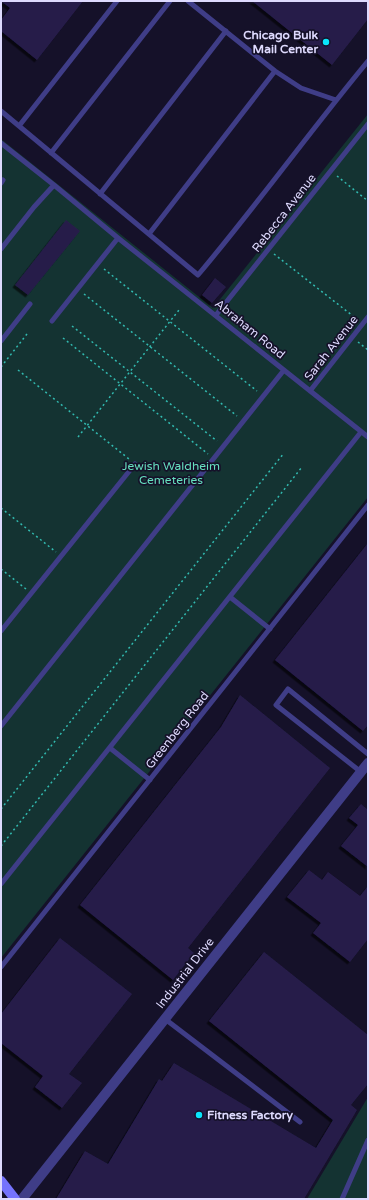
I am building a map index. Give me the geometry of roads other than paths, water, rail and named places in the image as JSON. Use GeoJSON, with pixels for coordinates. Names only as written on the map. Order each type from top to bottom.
{"type":"FeatureCollection","features":[{"type":"Feature","properties":{"kind":"main road"},"geometry":{"type":"LineString","coordinates":[[1,1181],[15,1199]]}},
{"type":"Feature","properties":{"kind":"street","name":"Industrial Drive"},"geometry":{"type":"LineString","coordinates":[[22,1199],[368,763]]}},
{"type":"Feature","properties":{"kind":"lane"},"geometry":{"type":"LineString","coordinates":[[19,126],[117,1]]}},
{"type":"Feature","properties":{"kind":"lane"},"geometry":{"type":"LineString","coordinates":[[51,153],[170,1]]}},
{"type":"Feature","properties":{"kind":"lane"},"geometry":{"type":"LineString","coordinates":[[188,1],[275,70],[301,88],[336,100]]}},
{"type":"Feature","properties":{"kind":"lane"},"geometry":{"type":"LineString","coordinates":[[100,194],[226,31]]}},
{"type":"Feature","properties":{"kind":"lane"},"geometry":{"type":"LineString","coordinates":[[1,111],[198,275],[227,241],[368,61]]}},
{"type":"Feature","properties":{"kind":"lane"},"geometry":{"type":"LineString","coordinates":[[149,234],[275,70]]}},
{"type":"Feature","properties":{"kind":"lane","name":"Rebecca Avenue"},"geometry":{"type":"LineString","coordinates":[[216,315],[368,124]]}},
{"type":"Feature","properties":{"kind":"lane","name":"Abraham Road"},"geometry":{"type":"LineString","coordinates":[[1,144],[368,437]]}},
{"type":"Feature","properties":{"kind":"lane"},"geometry":{"type":"LineString","coordinates":[[1,249],[34,207],[54,185]]}},
{"type":"Feature","properties":{"kind":"lane"},"geometry":{"type":"LineString","coordinates":[[52,321],[118,238]]}},
{"type":"Feature","properties":{"kind":"lane"},"geometry":{"type":"LineString","coordinates":[[1,341],[30,304]]}},
{"type":"Feature","properties":{"kind":"lane","name":"Sarah Avenue"},"geometry":{"type":"LineString","coordinates":[[310,391],[368,316]]}},
{"type":"Feature","properties":{"kind":"lane"},"geometry":{"type":"LineString","coordinates":[[1,726],[284,370]]}},
{"type":"Feature","properties":{"kind":"lane"},"geometry":{"type":"LineString","coordinates":[[1,884],[361,432]]}},
{"type":"Feature","properties":{"kind":"lane"},"geometry":{"type":"LineString","coordinates":[[1,631],[135,464]]}},
{"type":"Feature","properties":{"kind":"lane","name":"Greenberg Road"},"geometry":{"type":"LineString","coordinates":[[1,967],[368,505]]}},
{"type":"Feature","properties":{"kind":"lane"},"geometry":{"type":"LineString","coordinates":[[230,597],[270,629]]}},
{"type":"Feature","properties":{"kind":"lane"},"geometry":{"type":"LineString","coordinates":[[361,772],[276,705],[288,689],[368,754]]}},
{"type":"Feature","properties":{"kind":"lane"},"geometry":{"type":"LineString","coordinates":[[110,748],[150,780]]}},
{"type":"Feature","properties":{"kind":"lane"},"geometry":{"type":"LineString","coordinates":[[165,1018],[300,1122]]}},
{"type":"Feature","properties":{"kind":"lane"},"geometry":{"type":"LineString","coordinates":[[342,1199],[368,1140]]}},
{"type":"Feature","properties":{"kind":"place","name":"Chicago Bulk Mail Center"},"geometry":{"type":"Point","coordinates":[326,42]}},
{"type":"Feature","properties":{"kind":"place","name":"Fitness Factory"},"geometry":{"type":"Point","coordinates":[199,1115]}},
{"type":"Feature","properties":{"kind":"park label","name":"Jewish Waldheim Cemeteries"},"geometry":{"type":"Point","coordinates":[171,473]}}]}
